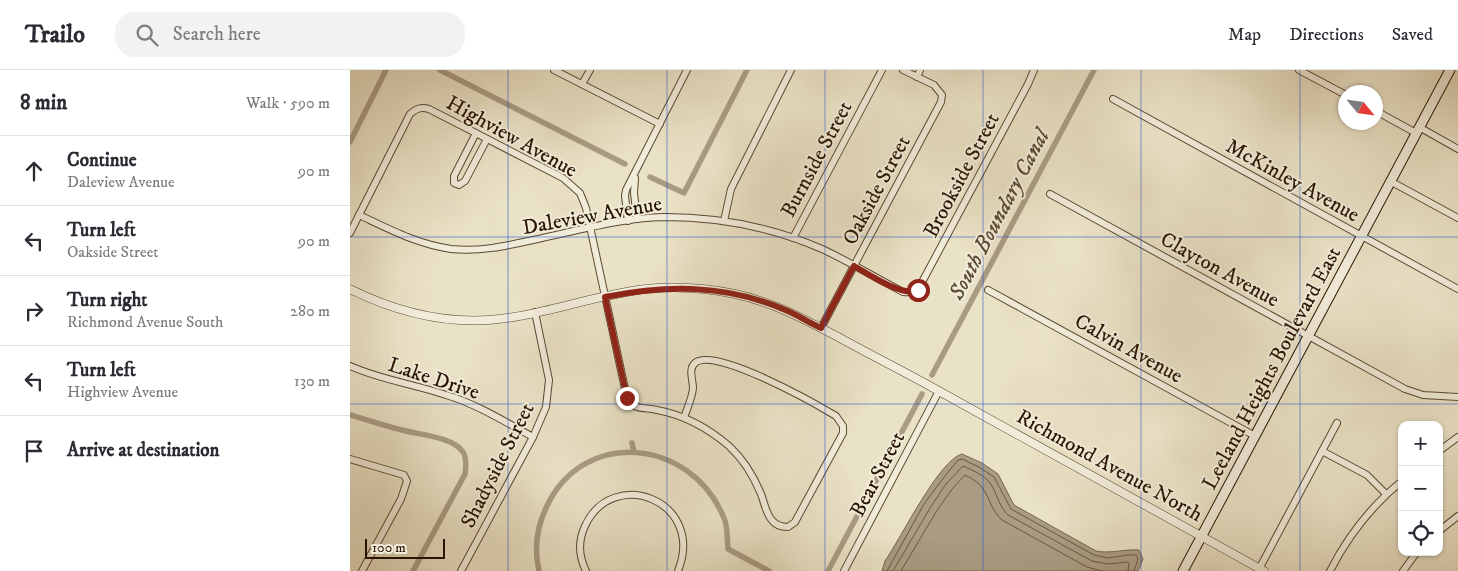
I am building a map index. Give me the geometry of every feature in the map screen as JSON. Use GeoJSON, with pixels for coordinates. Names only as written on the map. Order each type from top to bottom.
{"type":"FeatureCollection","features":[{"type":"Feature","properties":{"kind":"main road","name":"Leeland Heights Boulevard East"},"geometry":{"type":"LineString","coordinates":[[1183,571],[1450,70]]}},
{"type":"Feature","properties":{"kind":"street"},"geometry":{"type":"LineString","coordinates":[[554,70],[660,124]]}},
{"type":"Feature","properties":{"kind":"street"},"geometry":{"type":"LineString","coordinates":[[582,84],[590,70]]}},
{"type":"Feature","properties":{"kind":"street"},"geometry":{"type":"LineString","coordinates":[[628,221],[626,190],[687,70]]}},
{"type":"Feature","properties":{"kind":"street"},"geometry":{"type":"LineString","coordinates":[[724,221],[728,198],[736,178],[791,70]]}},
{"type":"Feature","properties":{"kind":"street","name":"Burnside Street"},"geometry":{"type":"LineString","coordinates":[[793,238],[882,70]]}},
{"type":"Feature","properties":{"kind":"street"},"geometry":{"type":"LineString","coordinates":[[903,70],[917,77],[920,70]]}},
{"type":"Feature","properties":{"kind":"street","name":"Brookside Street"},"geometry":{"type":"LineString","coordinates":[[913,293],[922,284],[1034,70]]}},
{"type":"Feature","properties":{"kind":"street"},"geometry":{"type":"LineString","coordinates":[[1299,70],[1338,91]]}},
{"type":"Feature","properties":{"kind":"street","name":"Oakside Street"},"geometry":{"type":"LineString","coordinates":[[821,328],[941,102],[942,95],[939,89],[917,77]]}},
{"type":"Feature","properties":{"kind":"street","name":"McKinley Avenue"},"geometry":{"type":"LineString","coordinates":[[1113,99],[1458,289]]}},
{"type":"Feature","properties":{"kind":"street","name":"Highview Avenue"},"geometry":{"type":"LineString","coordinates":[[359,215],[410,114],[423,107],[429,109],[563,178],[574,187],[583,198],[627,398],[630,404],[637,408],[659,410],[684,418],[708,430],[732,450],[745,466],[757,485],[770,518],[776,524],[788,527],[798,516],[843,433],[841,421],[769,380],[738,367],[706,360],[700,360],[695,363],[692,369],[692,396],[684,418]]}},
{"type":"Feature","properties":{"kind":"street"},"geometry":{"type":"LineString","coordinates":[[1383,114],[1458,148]]}},
{"type":"Feature","properties":{"kind":"street"},"geometry":{"type":"LineString","coordinates":[[476,133],[454,176],[454,183],[459,185],[464,181],[487,139]]}},
{"type":"Feature","properties":{"kind":"street"},"geometry":{"type":"LineString","coordinates":[[636,171],[634,193],[638,219]]}},
{"type":"Feature","properties":{"kind":"street"},"geometry":{"type":"LineString","coordinates":[[1390,180],[1458,218]]}},
{"type":"Feature","properties":{"kind":"street","name":"Clayton Avenue"},"geometry":{"type":"LineString","coordinates":[[1050,194],[1410,392],[1423,395],[1458,397]]}},
{"type":"Feature","properties":{"kind":"street"},"geometry":{"type":"LineString","coordinates":[[350,233],[359,215]]}},
{"type":"Feature","properties":{"kind":"street","name":"Daleview Avenue"},"geometry":{"type":"LineString","coordinates":[[359,215],[413,240],[463,250],[505,247],[638,219],[662,217],[724,221],[759,227],[793,238],[822,250],[903,292],[913,293]]}},
{"type":"Feature","properties":{"kind":"street","name":"Richmond Avenue North"},"geometry":{"type":"LineString","coordinates":[[350,289],[393,308],[432,318],[461,320],[490,320],[656,289],[695,288],[737,294],[784,309],[821,328],[939,391],[1261,570]]}},
{"type":"Feature","properties":{"kind":"street","name":"Calvin Avenue"},"geometry":{"type":"LineString","coordinates":[[988,290],[1254,436]]}},
{"type":"Feature","properties":{"kind":"street","name":"Shadyside Street"},"geometry":{"type":"LineString","coordinates":[[461,571],[533,437],[546,406],[549,387],[547,366],[535,312]]}},
{"type":"Feature","properties":{"kind":"street","name":"Lake Drive"},"geometry":{"type":"LineString","coordinates":[[350,366],[384,379],[427,388],[455,398],[533,437]]}},
{"type":"Feature","properties":{"kind":"street","name":"Bear Street"},"geometry":{"type":"LineString","coordinates":[[844,571],[939,391]]}},
{"type":"Feature","properties":{"kind":"street"},"geometry":{"type":"LineString","coordinates":[[1261,570],[1336,423]]}},
{"type":"Feature","properties":{"kind":"street"},"geometry":{"type":"LineString","coordinates":[[1443,448],[1458,437]]}},
{"type":"Feature","properties":{"kind":"street"},"geometry":{"type":"LineString","coordinates":[[1322,451],[1360,471],[1386,494]]}},
{"type":"Feature","properties":{"kind":"street"},"geometry":{"type":"LineString","coordinates":[[350,459],[404,475],[407,481],[401,498],[362,571]]}},
{"type":"Feature","properties":{"kind":"street"},"geometry":{"type":"LineString","coordinates":[[1330,571],[1354,530],[1386,494],[1398,484]]}},
{"type":"Feature","properties":{"kind":"street"},"geometry":{"type":"LineString","coordinates":[[586,571],[580,554],[580,546],[583,530],[588,520],[595,511],[610,500],[637,495],[661,504],[670,511],[679,524],[684,548],[678,571]]}},
{"type":"Feature","properties":{"kind":"street"},"geometry":{"type":"LineString","coordinates":[[1443,528],[1458,516]]}},
{"type":"Feature","properties":{"kind":"street"},"geometry":{"type":"LineString","coordinates":[[1403,571],[1414,556]]}},
{"type":"Feature","properties":{"kind":"water"},"geometry":{"type":"Polygon","coordinates":[[[962,454],[982,463],[998,474],[1014,505],[1096,551],[1139,550],[1143,559],[1138,571],[882,571],[885,561],[932,484],[953,459],[962,454]]]}},
{"type":"Feature","properties":{"kind":"waterway"},"geometry":{"type":"LineString","coordinates":[[350,142],[386,70]]}},
{"type":"Feature","properties":{"kind":"waterway"},"geometry":{"type":"LineString","coordinates":[[440,70],[625,164]]}},
{"type":"Feature","properties":{"kind":"waterway"},"geometry":{"type":"LineString","coordinates":[[650,177],[684,193],[747,70]]}},
{"type":"Feature","properties":{"kind":"waterway","name":"South Boundary Canal"},"geometry":{"type":"LineString","coordinates":[[932,375],[1094,70]]}},
{"type":"Feature","properties":{"kind":"waterway","name":"South Boundary Canal"},"geometry":{"type":"LineString","coordinates":[[828,571],[922,394]]}},
{"type":"Feature","properties":{"kind":"waterway"},"geometry":{"type":"LineString","coordinates":[[350,415],[392,428],[445,440],[458,447],[464,454],[466,463],[465,474],[413,571]]}},
{"type":"Feature","properties":{"kind":"waterway"},"geometry":{"type":"LineString","coordinates":[[632,443],[634,452]]}},
{"type":"Feature","properties":{"kind":"waterway"},"geometry":{"type":"LineString","coordinates":[[539,571],[536,547],[538,531],[546,508],[563,482],[585,464],[610,454],[637,453],[663,458],[688,472],[709,492],[724,518],[727,529],[728,549],[769,571]]}},
{"type":"Feature","properties":{"kind":"route"},"geometry":{"type":"LineString","coordinates":[[627,398],[605,297],[656,289],[695,288],[715,290],[737,294],[784,309],[821,328],[854,266],[903,292],[913,293],[918,290]]}}]}
